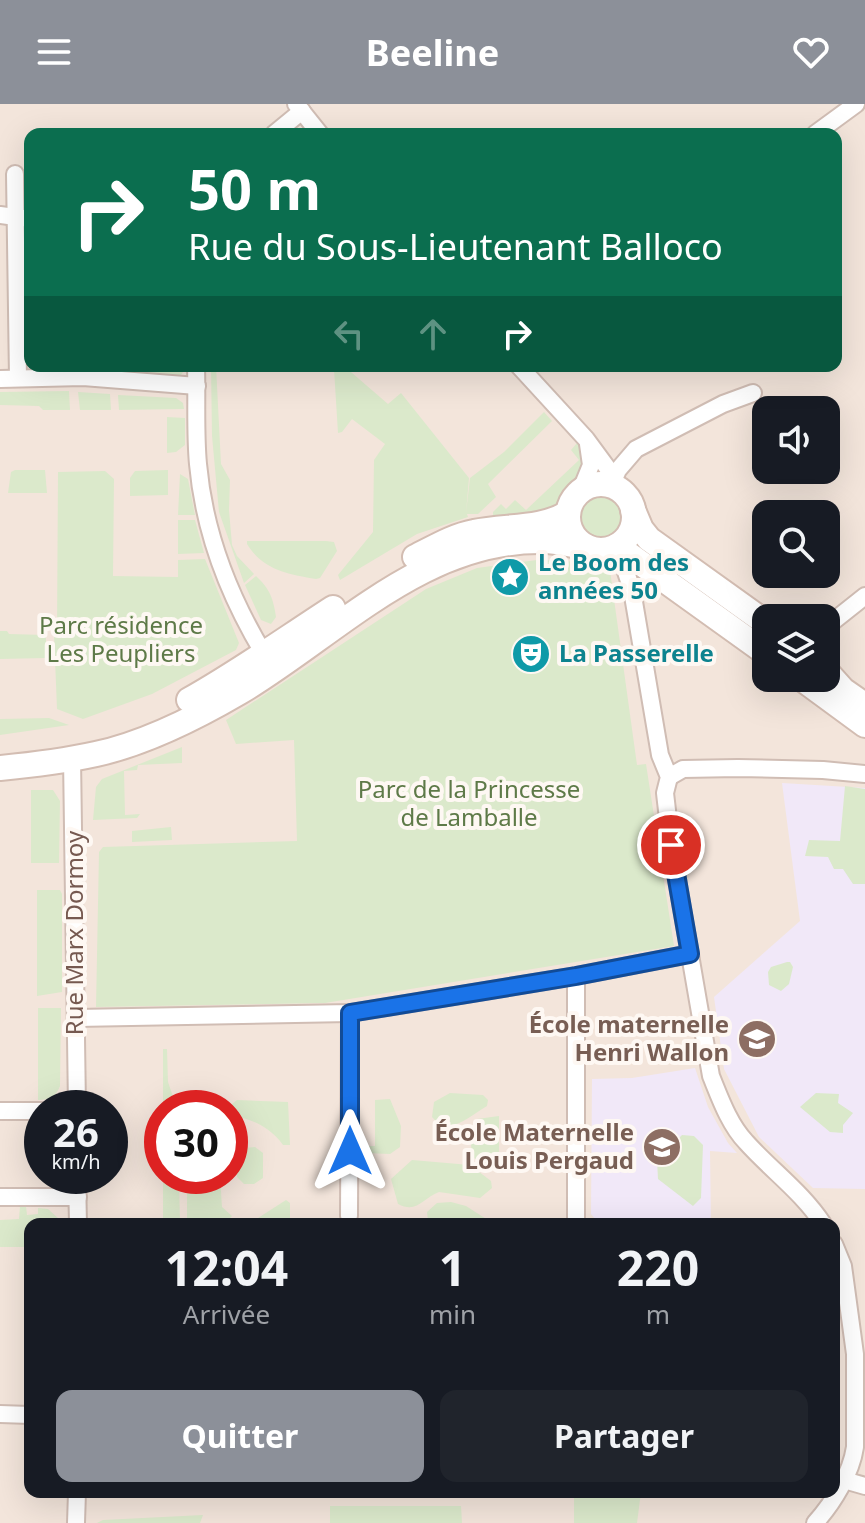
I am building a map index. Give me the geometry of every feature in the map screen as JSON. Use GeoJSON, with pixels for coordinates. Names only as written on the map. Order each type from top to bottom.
{"type":"FeatureCollection","features":[{"type":"Feature","properties":{"kind":"street"},"geometry":{"type":"LineString","coordinates":[[823,128],[856,104]]}},
{"type":"Feature","properties":{"kind":"street"},"geometry":{"type":"LineString","coordinates":[[280,128],[299,107],[315,128]]}},
{"type":"Feature","properties":{"kind":"street"},"geometry":{"type":"LineString","coordinates":[[15,174],[15,218],[8,291],[18,378]]}},
{"type":"Feature","properties":{"kind":"street"},"geometry":{"type":"LineString","coordinates":[[196,372],[198,461],[207,521],[227,580],[269,661]]}},
{"type":"Feature","properties":{"kind":"street"},"geometry":{"type":"LineString","coordinates":[[525,372],[586,439],[628,499],[641,529],[649,539],[752,613]]}},
{"type":"Feature","properties":{"kind":"street"},"geometry":{"type":"LineString","coordinates":[[0,379],[83,377],[197,386]]}},
{"type":"Feature","properties":{"kind":"street"},"geometry":{"type":"LineString","coordinates":[[0,754],[72,751],[130,744],[183,721],[240,692],[269,661],[347,598],[453,537],[476,531],[547,523],[589,486],[613,481],[636,449],[723,404],[753,393]]}},
{"type":"Feature","properties":{"kind":"street"},"geometry":{"type":"LineString","coordinates":[[586,439],[591,465],[574,502],[572,533],[587,547]]}},
{"type":"Feature","properties":{"kind":"street"},"geometry":{"type":"LineString","coordinates":[[269,661],[414,575],[458,555],[485,547],[546,540],[607,550],[617,546],[632,530],[632,508]]}},
{"type":"Feature","properties":{"kind":"street"},"geometry":{"type":"LineString","coordinates":[[617,546],[752,643]]}},
{"type":"Feature","properties":{"kind":"street"},"geometry":{"type":"LineString","coordinates":[[617,546],[632,590],[660,755],[669,777],[665,793],[671,845],[707,1061],[722,1103],[744,1141],[801,1196],[818,1218]]}},
{"type":"Feature","properties":{"kind":"street"},"geometry":{"type":"LineString","coordinates":[[840,616],[865,596]]}},
{"type":"Feature","properties":{"kind":"street"},"geometry":{"type":"LineString","coordinates":[[840,687],[865,705]]}},
{"type":"Feature","properties":{"kind":"street"},"geometry":{"type":"LineString","coordinates":[[820,692],[865,725]]}},
{"type":"Feature","properties":{"kind":"street"},"geometry":{"type":"LineString","coordinates":[[0,768],[72,751]]}},
{"type":"Feature","properties":{"kind":"street","name":"Rue Marx Dormoy"},"geometry":{"type":"LineString","coordinates":[[72,751],[77,1090]]}},
{"type":"Feature","properties":{"kind":"street"},"geometry":{"type":"LineString","coordinates":[[669,777],[683,769],[702,768],[790,768],[865,774]]}},
{"type":"Feature","properties":{"kind":"street"},"geometry":{"type":"LineString","coordinates":[[76,1018],[350,1013],[690,954]]}},
{"type":"Feature","properties":{"kind":"street"},"geometry":{"type":"LineString","coordinates":[[576,976],[576,1218]]}},
{"type":"Feature","properties":{"kind":"street"},"geometry":{"type":"LineString","coordinates":[[349,1216],[350,1013]]}},
{"type":"Feature","properties":{"kind":"street"},"geometry":{"type":"LineString","coordinates":[[0,1111],[24,1111]]}},
{"type":"Feature","properties":{"kind":"street"},"geometry":{"type":"LineString","coordinates":[[78,1194],[78,1218]]}},
{"type":"Feature","properties":{"kind":"street"},"geometry":{"type":"LineString","coordinates":[[0,1197],[78,1197]]}},
{"type":"Feature","properties":{"kind":"street"},"geometry":{"type":"LineString","coordinates":[[840,1259],[856,1374],[855,1447],[840,1487]]}},
{"type":"Feature","properties":{"kind":"street"},"geometry":{"type":"LineString","coordinates":[[0,1414],[24,1415]]}},
{"type":"Feature","properties":{"kind":"street"},"geometry":{"type":"LineString","coordinates":[[844,1480],[865,1486]]}},
{"type":"Feature","properties":{"kind":"street"},"geometry":{"type":"LineString","coordinates":[[76,1523],[77,1498]]}},
{"type":"Feature","properties":{"kind":"street"},"geometry":{"type":"LineString","coordinates":[[815,1523],[833,1498]]}},
{"type":"Feature","properties":{"kind":"shaded area"},"geometry":{"type":"Polygon","coordinates":[[[0,104],[865,104],[865,1523],[0,1523],[0,104]]]}},
{"type":"Feature","properties":{"kind":"shaded area"},"geometry":{"type":"Polygon","coordinates":[[[782,783],[865,788],[865,1189],[813,1188],[759,1137],[724,1069],[714,997],[800,921],[782,783]]]}},
{"type":"Feature","properties":{"kind":"shaded area","name":"École Maternelle Louis Pergaud"},"geometry":{"type":"Polygon","coordinates":[[[695,1068],[708,1107],[737,1153],[710,1151],[711,1218],[594,1218],[591,1214],[592,1079],[632,1078],[695,1068]]]}},
{"type":"Feature","properties":{"kind":"green space"},"geometry":{"type":"Polygon","coordinates":[[[123,372],[183,372],[181,375],[123,372]]]}},
{"type":"Feature","properties":{"kind":"green space"},"geometry":{"type":"Polygon","coordinates":[[[211,372],[216,372],[221,464],[230,480],[232,545],[237,556],[254,574],[244,583],[219,512],[212,436],[211,372]]]}},
{"type":"Feature","properties":{"kind":"green space"},"geometry":{"type":"Polygon","coordinates":[[[334,372],[351,372],[388,404],[401,393],[469,478],[466,513],[470,478],[504,452],[544,412],[552,421],[488,484],[496,497],[478,514],[467,514],[468,517],[417,534],[340,580],[338,575],[373,532],[374,460],[385,444],[352,419],[338,433],[334,372]]]}},
{"type":"Feature","properties":{"kind":"green space"},"geometry":{"type":"Polygon","coordinates":[[[69,391],[70,410],[0,405],[0,392],[69,391]]]}},
{"type":"Feature","properties":{"kind":"green space"},"geometry":{"type":"Polygon","coordinates":[[[78,392],[110,394],[111,410],[80,410],[78,392]]]}},
{"type":"Feature","properties":{"kind":"green space"},"geometry":{"type":"Polygon","coordinates":[[[118,395],[176,398],[183,403],[184,409],[119,410],[118,395]]]}},
{"type":"Feature","properties":{"kind":"green space"},"geometry":{"type":"Polygon","coordinates":[[[167,417],[185,418],[185,445],[176,452],[167,453],[167,417]]]}},
{"type":"Feature","properties":{"kind":"green space"},"geometry":{"type":"Polygon","coordinates":[[[577,443],[584,465],[577,480],[554,509],[538,515],[493,517],[493,512],[501,504],[506,509],[515,500],[526,510],[579,460],[571,450],[577,443]]]}},
{"type":"Feature","properties":{"kind":"green space"},"geometry":{"type":"Polygon","coordinates":[[[45,470],[47,493],[8,493],[11,472],[45,470]]]}},
{"type":"Feature","properties":{"kind":"green space"},"geometry":{"type":"Polygon","coordinates":[[[168,470],[168,495],[130,496],[130,478],[135,471],[168,470]]]}},
{"type":"Feature","properties":{"kind":"green space","name":"Parc résidence Les Peupliers"},"geometry":{"type":"Polygon","coordinates":[[[105,471],[114,479],[113,576],[178,577],[178,560],[205,559],[239,643],[236,650],[152,694],[83,719],[57,709],[54,634],[57,633],[58,472],[105,471]]]}},
{"type":"Feature","properties":{"kind":"green space"},"geometry":{"type":"Polygon","coordinates":[[[180,474],[188,479],[195,515],[178,515],[180,474]]]}},
{"type":"Feature","properties":{"kind":"green space"},"geometry":{"type":"Polygon","coordinates":[[[601,493],[619,500],[626,518],[619,536],[601,543],[583,536],[576,518],[583,500],[601,493]]]}},
{"type":"Feature","properties":{"kind":"green space"},"geometry":{"type":"Polygon","coordinates":[[[178,520],[195,520],[204,553],[178,554],[178,520]]]}},
{"type":"Feature","properties":{"kind":"green space"},"geometry":{"type":"Polygon","coordinates":[[[247,541],[326,541],[334,542],[337,551],[320,578],[316,579],[286,573],[268,565],[253,553],[247,541]]]}},
{"type":"Feature","properties":{"kind":"green space","name":"Parc de la Princesse de Lamballe"},"geometry":{"type":"Polygon","coordinates":[[[537,560],[609,563],[637,765],[646,764],[674,946],[325,1003],[96,1007],[99,852],[103,847],[297,841],[294,740],[236,744],[226,720],[426,589],[477,568],[537,560]]]}},
{"type":"Feature","properties":{"kind":"green space"},"geometry":{"type":"Polygon","coordinates":[[[256,576],[272,599],[276,617],[271,624],[261,620],[245,585],[256,576]]]}},
{"type":"Feature","properties":{"kind":"green space"},"geometry":{"type":"Polygon","coordinates":[[[0,631],[46,635],[46,658],[0,659],[0,631]]]}},
{"type":"Feature","properties":{"kind":"green space"},"geometry":{"type":"Polygon","coordinates":[[[49,718],[69,725],[0,735],[0,719],[49,718]]]}},
{"type":"Feature","properties":{"kind":"green space"},"geometry":{"type":"Polygon","coordinates":[[[182,747],[182,763],[138,765],[137,770],[124,771],[125,815],[140,814],[137,818],[93,820],[96,787],[102,779],[182,747]]]}},
{"type":"Feature","properties":{"kind":"green space"},"geometry":{"type":"Polygon","coordinates":[[[845,786],[865,789],[865,884],[853,884],[843,869],[834,869],[828,857],[805,856],[809,840],[840,841],[845,786]]]}},
{"type":"Feature","properties":{"kind":"green space"},"geometry":{"type":"Polygon","coordinates":[[[31,790],[53,790],[60,801],[59,863],[31,863],[31,790]]]}},
{"type":"Feature","properties":{"kind":"green space"},"geometry":{"type":"Polygon","coordinates":[[[171,827],[172,840],[132,842],[132,831],[171,827]]]}},
{"type":"Feature","properties":{"kind":"green space"},"geometry":{"type":"Polygon","coordinates":[[[37,890],[60,890],[62,894],[62,992],[37,996],[37,890]]]}},
{"type":"Feature","properties":{"kind":"green space"},"geometry":{"type":"Polygon","coordinates":[[[787,962],[793,967],[789,984],[781,991],[769,985],[768,972],[771,967],[787,962]]]}},
{"type":"Feature","properties":{"kind":"green space"},"geometry":{"type":"Polygon","coordinates":[[[38,1008],[61,1008],[60,1086],[58,1090],[38,1090],[38,1008]]]}},
{"type":"Feature","properties":{"kind":"green space"},"geometry":{"type":"Polygon","coordinates":[[[163,1049],[167,1049],[171,1090],[163,1090],[163,1049]]]}},
{"type":"Feature","properties":{"kind":"green space"},"geometry":{"type":"Polygon","coordinates":[[[450,1093],[483,1095],[488,1100],[487,1106],[459,1123],[439,1123],[432,1117],[434,1102],[450,1093]]]}},
{"type":"Feature","properties":{"kind":"green space"},"geometry":{"type":"Polygon","coordinates":[[[816,1093],[839,1094],[838,1103],[853,1113],[843,1125],[843,1133],[830,1132],[800,1107],[816,1093]]]}},
{"type":"Feature","properties":{"kind":"green space"},"geometry":{"type":"Polygon","coordinates":[[[390,1099],[401,1126],[400,1147],[390,1154],[366,1153],[364,1146],[375,1146],[375,1100],[390,1099]]]}},
{"type":"Feature","properties":{"kind":"green space"},"geometry":{"type":"Polygon","coordinates":[[[248,1100],[288,1102],[290,1145],[283,1145],[261,1125],[248,1119],[248,1100]]]}},
{"type":"Feature","properties":{"kind":"green space"},"geometry":{"type":"Polygon","coordinates":[[[499,1116],[499,1165],[490,1167],[472,1157],[470,1131],[477,1119],[499,1116]]]}},
{"type":"Feature","properties":{"kind":"green space"},"geometry":{"type":"Polygon","coordinates":[[[682,1135],[694,1136],[703,1145],[701,1198],[693,1206],[658,1179],[657,1160],[682,1135]]]}},
{"type":"Feature","properties":{"kind":"green space"},"geometry":{"type":"Polygon","coordinates":[[[255,1147],[263,1153],[263,1178],[254,1184],[248,1184],[248,1148],[255,1147]]]}},
{"type":"Feature","properties":{"kind":"green space"},"geometry":{"type":"Polygon","coordinates":[[[412,1160],[470,1165],[491,1181],[492,1188],[480,1198],[439,1192],[415,1206],[405,1207],[398,1204],[391,1179],[412,1160]]]}},
{"type":"Feature","properties":{"kind":"green space"},"geometry":{"type":"Polygon","coordinates":[[[163,1194],[179,1194],[180,1218],[163,1218],[163,1194]]]}},
{"type":"Feature","properties":{"kind":"green space"},"geometry":{"type":"Polygon","coordinates":[[[187,1194],[221,1194],[222,1207],[232,1216],[187,1218],[187,1194]]]}},
{"type":"Feature","properties":{"kind":"green space"},"geometry":{"type":"Polygon","coordinates":[[[286,1200],[290,1203],[290,1218],[258,1218],[286,1200]]]}},
{"type":"Feature","properties":{"kind":"green space"},"geometry":{"type":"Polygon","coordinates":[[[451,1202],[466,1206],[485,1218],[428,1218],[427,1212],[437,1203],[451,1202]]]}},
{"type":"Feature","properties":{"kind":"green space"},"geometry":{"type":"Polygon","coordinates":[[[20,1206],[26,1206],[27,1215],[38,1214],[38,1208],[48,1209],[58,1218],[24,1218],[24,1247],[0,1247],[0,1220],[19,1219],[20,1206]]]}},
{"type":"Feature","properties":{"kind":"green space"},"geometry":{"type":"Polygon","coordinates":[[[574,1498],[640,1498],[637,1523],[574,1523],[574,1498]]]}},
{"type":"Feature","properties":{"kind":"green space"},"geometry":{"type":"Polygon","coordinates":[[[330,1506],[461,1506],[462,1523],[330,1523],[330,1506]]]}},
{"type":"Feature","properties":{"kind":"green space"},"geometry":{"type":"Polygon","coordinates":[[[203,1515],[200,1523],[97,1523],[103,1520],[203,1515]]]}},
{"type":"Feature","properties":{"kind":"place","name":"Le Boom des années 50"},"geometry":{"type":"Point","coordinates":[510,577]}},
{"type":"Feature","properties":{"kind":"place","name":"La Passerelle"},"geometry":{"type":"Point","coordinates":[531,654]}},
{"type":"Feature","properties":{"kind":"place","name":"École maternelle Henri Wallon"},"geometry":{"type":"Point","coordinates":[757,1039]}},
{"type":"Feature","properties":{"kind":"place","name":"École Maternelle Louis Pergaud"},"geometry":{"type":"Point","coordinates":[662,1147]}},
{"type":"Feature","properties":{"kind":"route"},"geometry":{"type":"LineString","coordinates":[[350,1151],[350,1013],[690,954],[671,845]]}}]}
